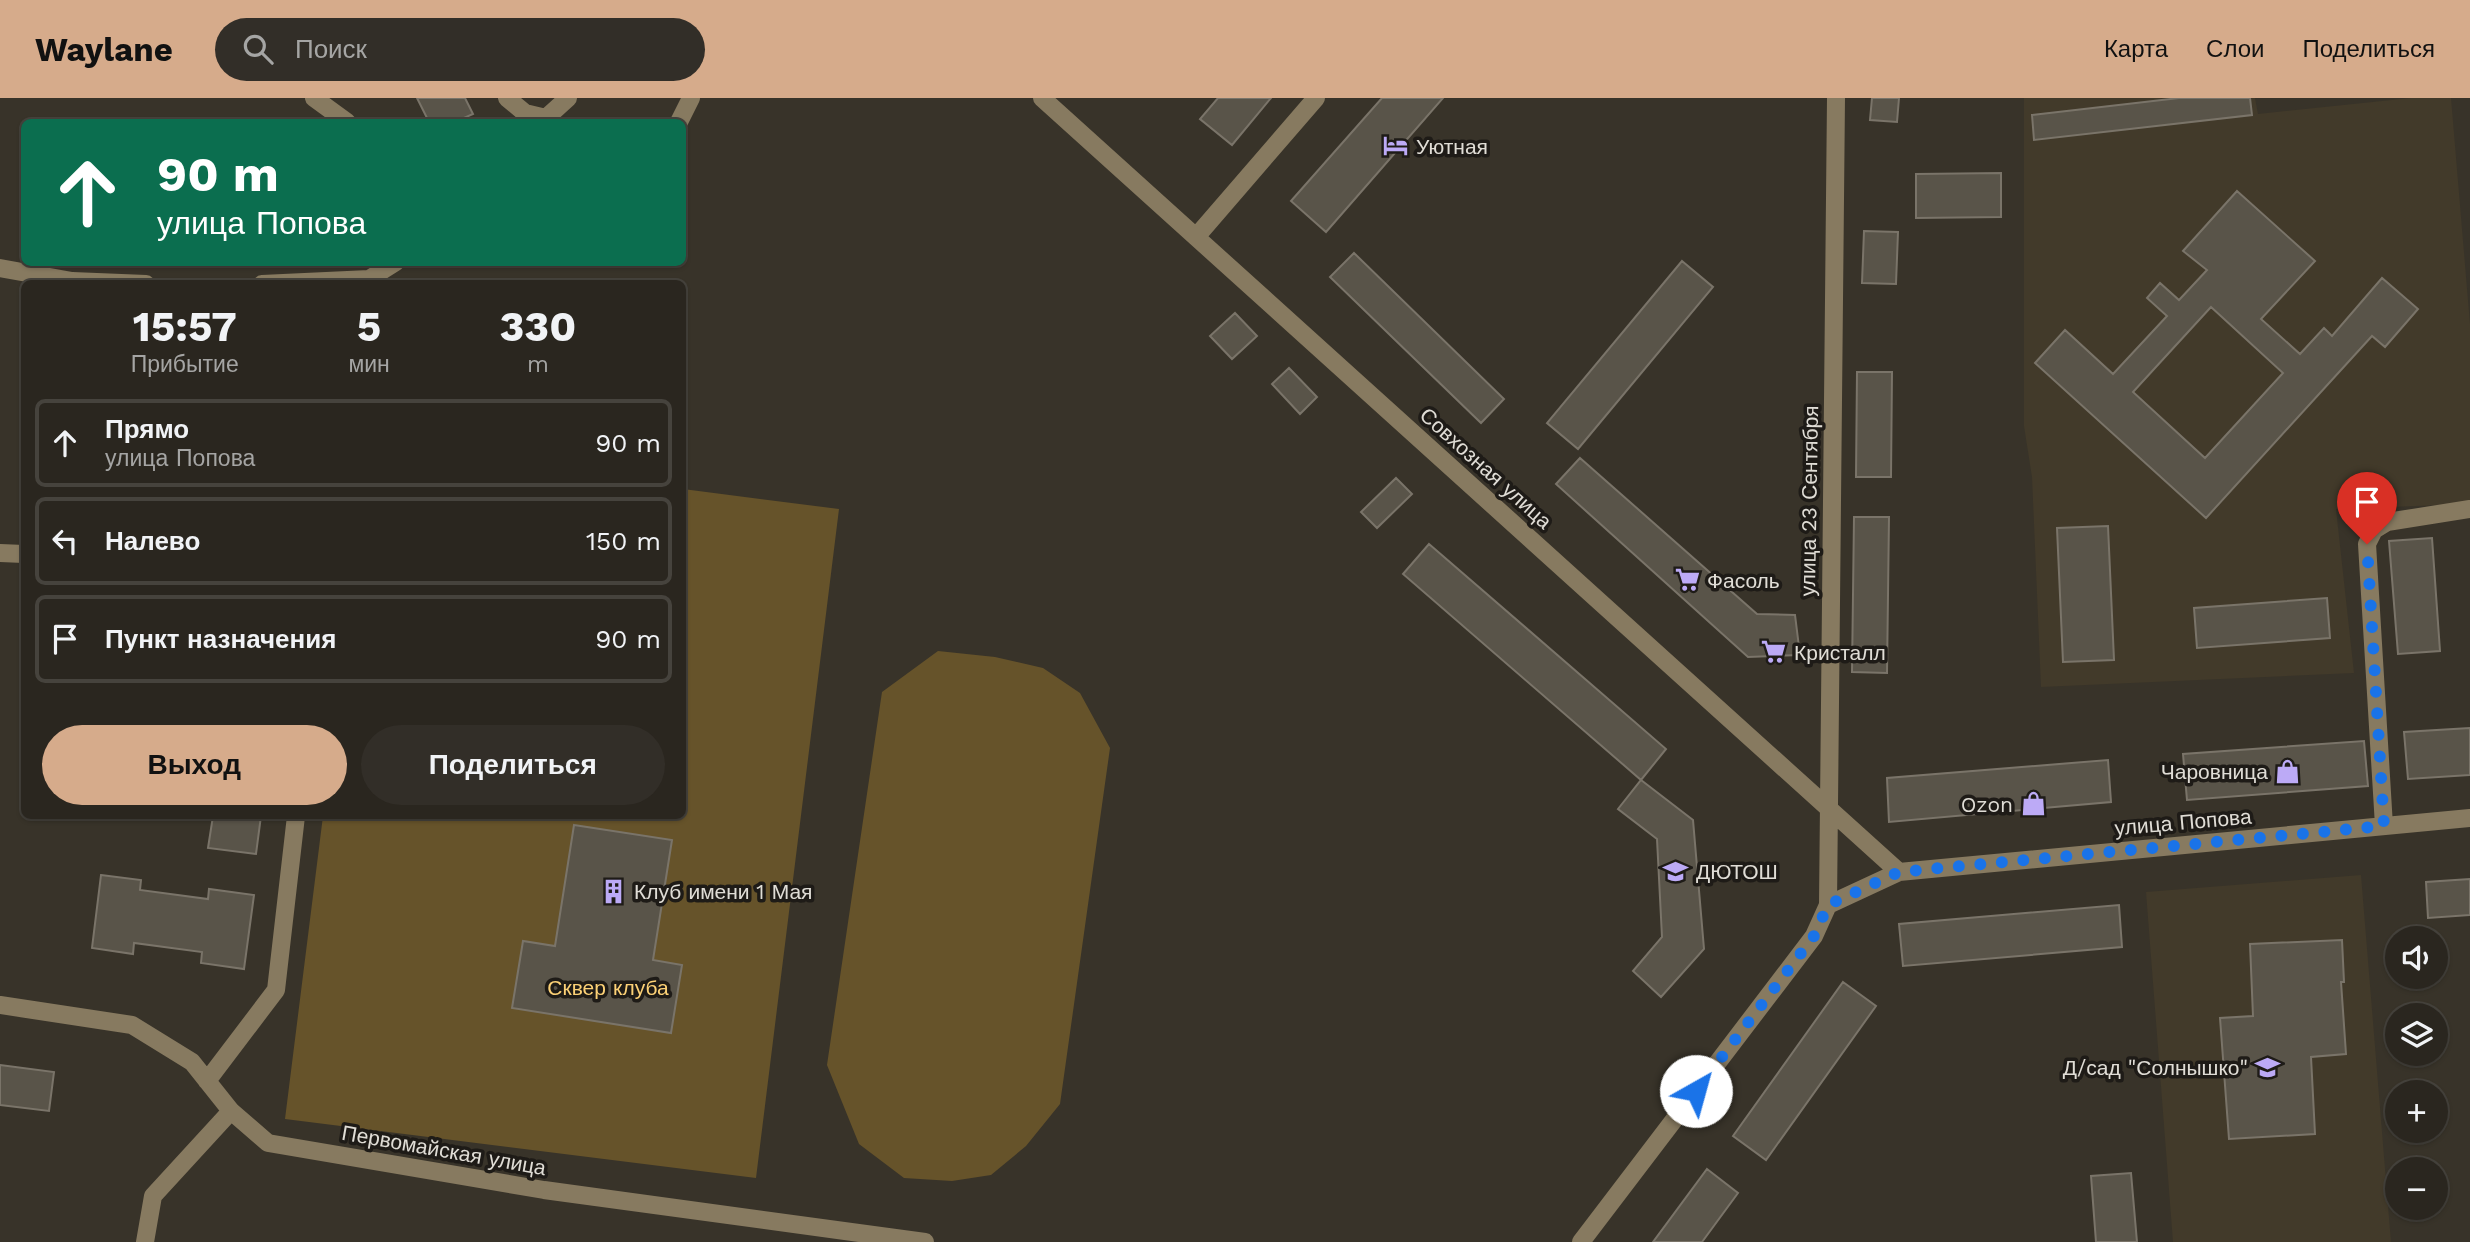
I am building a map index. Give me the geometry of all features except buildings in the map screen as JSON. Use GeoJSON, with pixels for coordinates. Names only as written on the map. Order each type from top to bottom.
{"type":"FeatureCollection","features":[{"type":"Feature","properties":{"kind":"street"},"geometry":{"type":"LineString","coordinates":[[314,98],[343,119]]}},
{"type":"Feature","properties":{"kind":"street"},"geometry":{"type":"LineString","coordinates":[[507,98],[525,113],[546,118],[568,98]]}},
{"type":"Feature","properties":{"kind":"street"},"geometry":{"type":"LineString","coordinates":[[680,119],[691,98]]}},
{"type":"Feature","properties":{"kind":"street","name":"Совхозная улица"},"geometry":{"type":"LineString","coordinates":[[1042,98],[1899,872]]}},
{"type":"Feature","properties":{"kind":"street"},"geometry":{"type":"LineString","coordinates":[[1196,237],[1317,98]]}},
{"type":"Feature","properties":{"kind":"street","name":"улица 23 Сентября"},"geometry":{"type":"LineString","coordinates":[[1581,1242],[1814,936],[1828,905],[1836,98]]}},
{"type":"Feature","properties":{"kind":"street"},"geometry":{"type":"LineString","coordinates":[[370,280],[390,266]]}},
{"type":"Feature","properties":{"kind":"street"},"geometry":{"type":"LineString","coordinates":[[0,268],[66,280]]}},
{"type":"Feature","properties":{"kind":"street"},"geometry":{"type":"LineString","coordinates":[[2384,826],[2367,544],[2374,530],[2387,522],[2470,509]]}},
{"type":"Feature","properties":{"kind":"street"},"geometry":{"type":"LineString","coordinates":[[0,553],[21,554]]}},
{"type":"Feature","properties":{"kind":"street","name":"улица Попова"},"geometry":{"type":"LineString","coordinates":[[1899,872],[2470,818]]}},
{"type":"Feature","properties":{"kind":"street"},"geometry":{"type":"LineString","coordinates":[[207,1081],[276,990],[296,819]]}},
{"type":"Feature","properties":{"kind":"street"},"geometry":{"type":"LineString","coordinates":[[1828,905],[1899,872]]}},
{"type":"Feature","properties":{"kind":"street","name":"Первомайская улица"},"geometry":{"type":"LineString","coordinates":[[0,1005],[132,1025],[192,1062],[231,1111],[268,1143],[544,1190],[925,1242]]}},
{"type":"Feature","properties":{"kind":"street"},"geometry":{"type":"LineString","coordinates":[[145,1242],[153,1196],[231,1111]]}},
{"type":"Feature","properties":{"kind":"shaded area"},"geometry":{"type":"Polygon","coordinates":[[[2024,98],[2255,98],[2258,114],[2411,98],[2451,98],[2470,324],[2470,504],[2336,509],[2354,673],[2041,687],[2032,477],[2024,426],[2024,98]]]}},
{"type":"Feature","properties":{"kind":"shaded area","name":"Д/сад \"Солнышко\""},"geometry":{"type":"Polygon","coordinates":[[[2361,875],[2385,1169],[2385,1220],[2389,1220],[2391,1242],[2173,1242],[2146,892],[2361,875]]]}},
{"type":"Feature","properties":{"kind":"green space","name":"Сквер клуба"},"geometry":{"type":"Polygon","coordinates":[[[686,489],[839,509],[756,1178],[285,1119],[323,819],[686,819],[686,489]]]}},
{"type":"Feature","properties":{"kind":"green space"},"geometry":{"type":"Polygon","coordinates":[[[938,651],[995,657],[1043,668],[1080,693],[1110,748],[1060,1104],[1026,1146],[991,1175],[952,1181],[904,1178],[859,1144],[827,1065],[882,692],[938,651]]]}},
{"type":"Feature","properties":{"kind":"place","name":"Уютная"},"geometry":{"type":"Point","coordinates":[1396,146]}},
{"type":"Feature","properties":{"kind":"place","name":"Фасоль"},"geometry":{"type":"Point","coordinates":[1687,580]}},
{"type":"Feature","properties":{"kind":"place","name":"Кристалл"},"geometry":{"type":"Point","coordinates":[1774,652]}},
{"type":"Feature","properties":{"kind":"place","name":"Чаровница"},"geometry":{"type":"Point","coordinates":[2288,771]}},
{"type":"Feature","properties":{"kind":"place","name":"Ozon"},"geometry":{"type":"Point","coordinates":[2033,804]}},
{"type":"Feature","properties":{"kind":"place","name":"ДЮТОШ"},"geometry":{"type":"Point","coordinates":[1676,871]}},
{"type":"Feature","properties":{"kind":"place","name":"Клуб имени 1 Мая"},"geometry":{"type":"Point","coordinates":[614,891]}},
{"type":"Feature","properties":{"kind":"place","name":"Д/сад \"Солнышко\""},"geometry":{"type":"Point","coordinates":[2268,1067]}},
{"type":"Feature","properties":{"kind":"route"},"geometry":{"type":"LineString","coordinates":[[1696,1091],[1814,936],[1828,905],[1899,872],[2384,826],[2367,544]]}}]}
